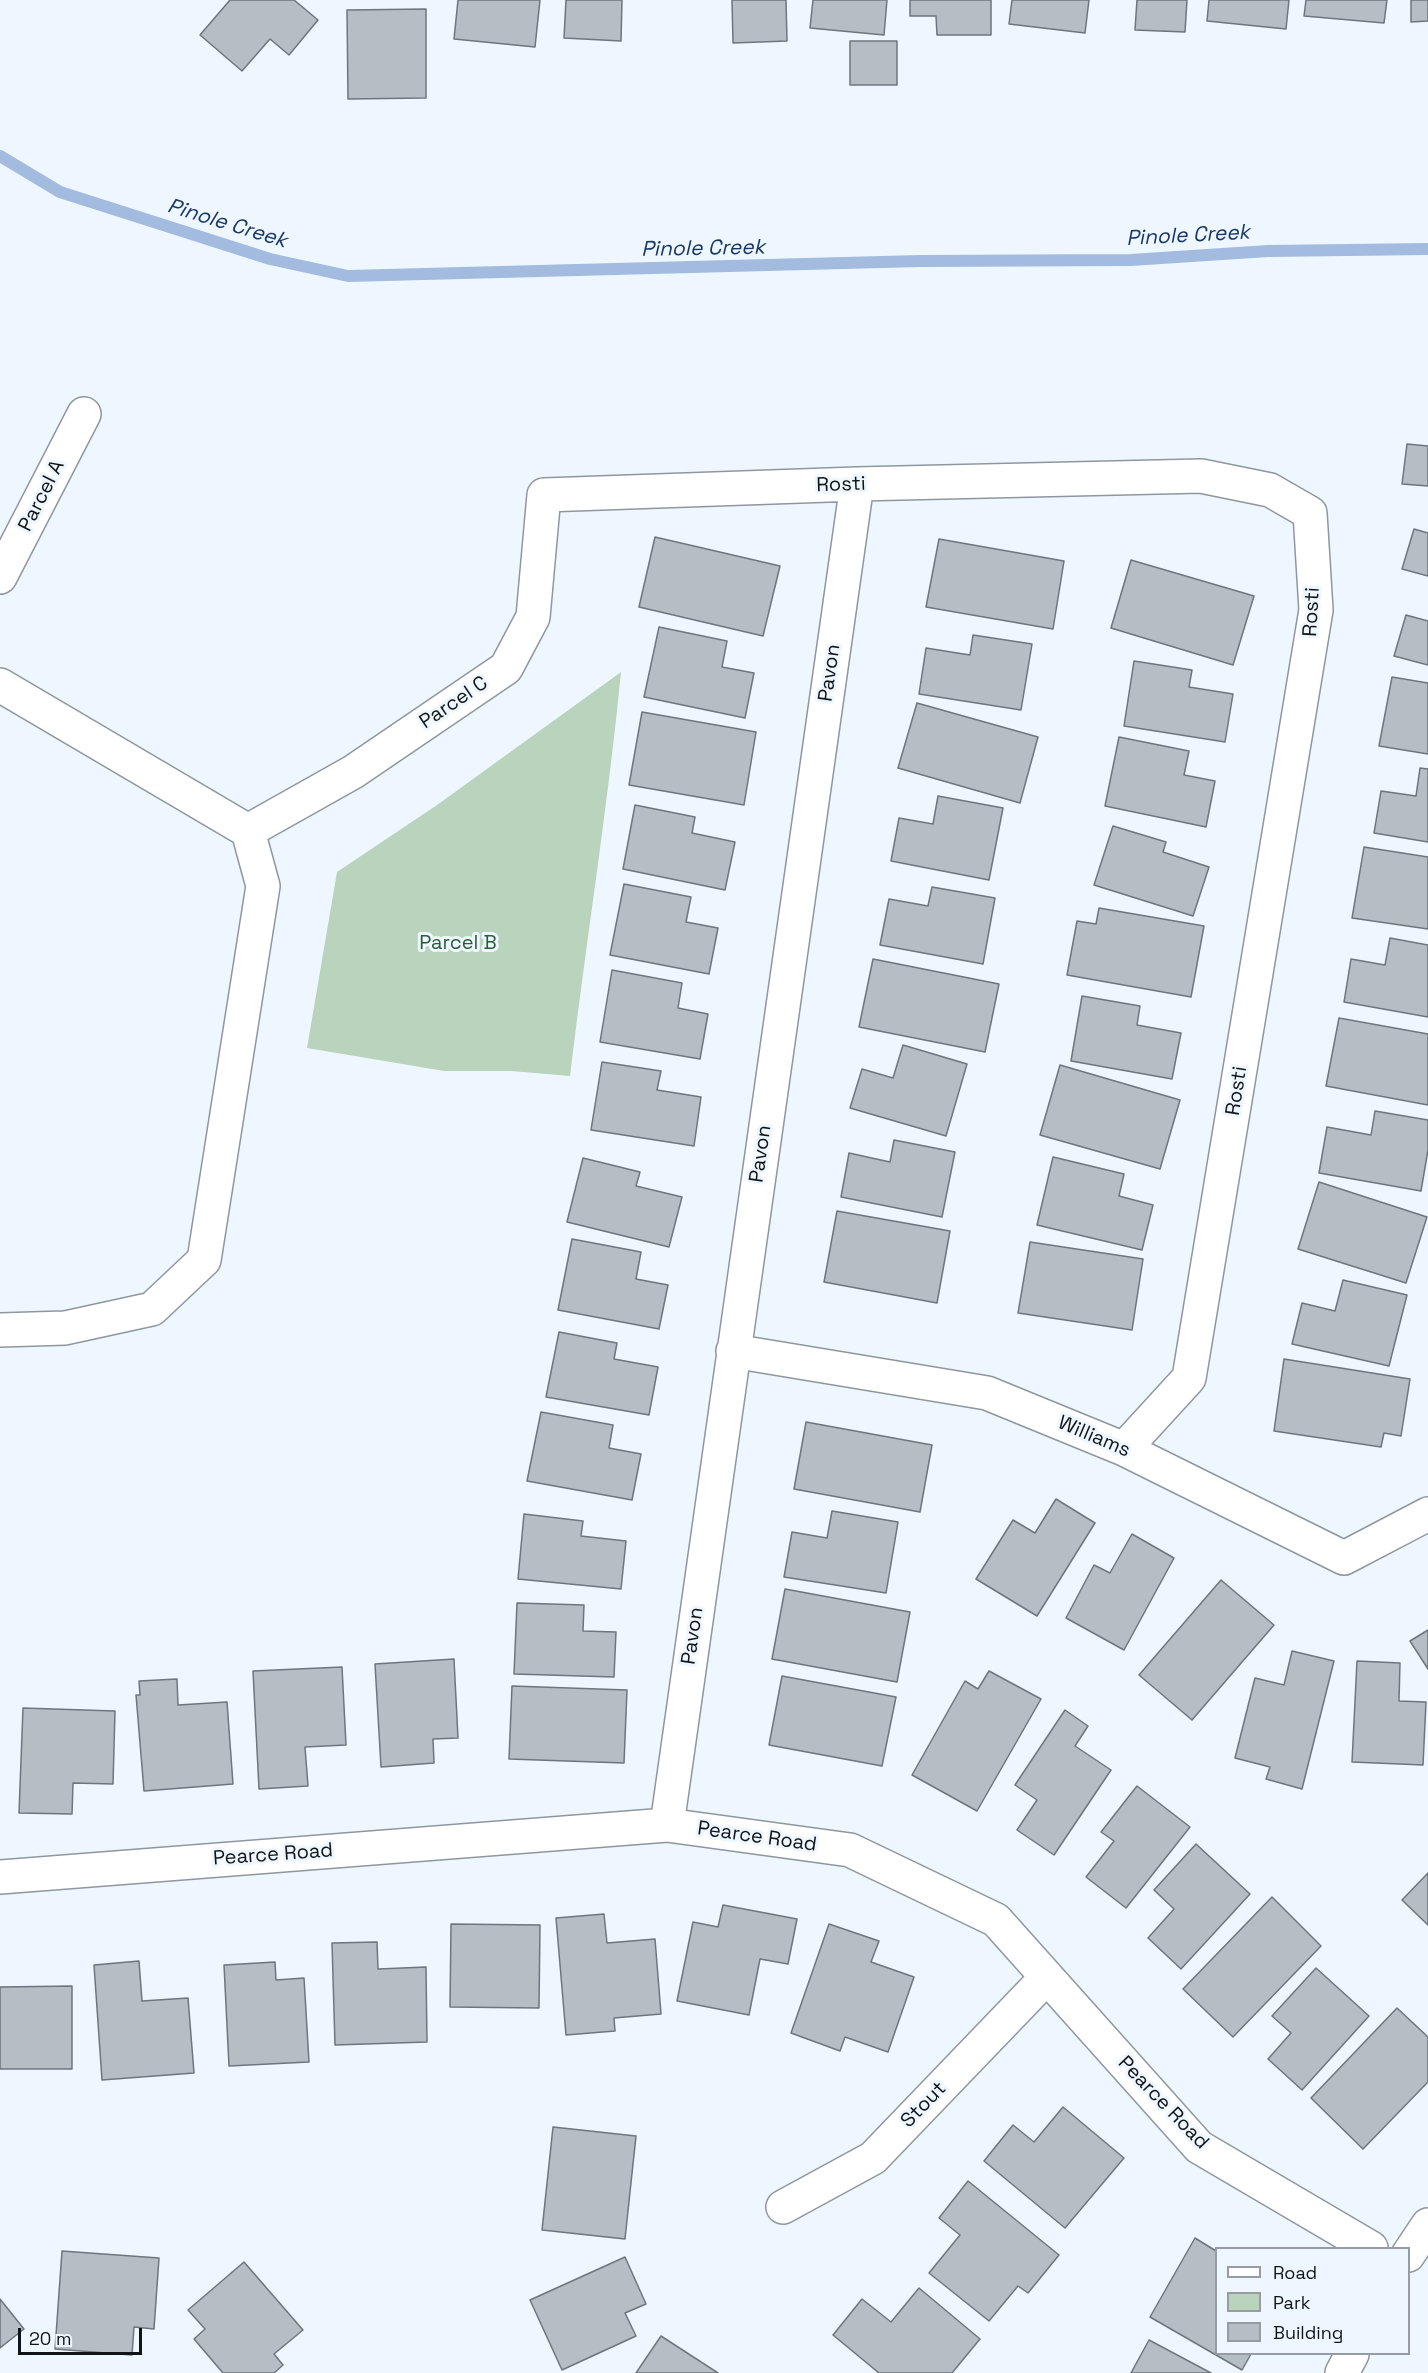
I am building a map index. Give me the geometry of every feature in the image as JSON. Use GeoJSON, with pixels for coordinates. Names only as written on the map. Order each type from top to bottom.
{"type":"FeatureCollection","features":[{"type":"Feature","properties":{"kind":"street","name":"Parcel A"},"geometry":{"type":"LineString","coordinates":[[0,577],[84,414]]}},
{"type":"Feature","properties":{"kind":"street","name":"Rosti"},"geometry":{"type":"LineString","coordinates":[[544,495],[856,484],[1201,476],[1270,490],[1310,513],[1316,610],[1189,1378],[1124,1449]]}},
{"type":"Feature","properties":{"kind":"street","name":"Pavon"},"geometry":{"type":"LineString","coordinates":[[667,1825],[856,484]]}},
{"type":"Feature","properties":{"kind":"street","name":"Parcel C"},"geometry":{"type":"LineString","coordinates":[[248,831],[353,772],[506,668],[534,617],[544,495]]}},
{"type":"Feature","properties":{"kind":"street"},"geometry":{"type":"LineString","coordinates":[[0,685],[248,831],[263,886],[204,1260],[152,1310],[65,1328],[0,1330]]}},
{"type":"Feature","properties":{"kind":"street","name":"Williams"},"geometry":{"type":"LineString","coordinates":[[733,1351],[987,1392],[1124,1449],[1344,1558],[1428,1514]]}},
{"type":"Feature","properties":{"kind":"street","name":"Pearce Road"},"geometry":{"type":"LineString","coordinates":[[0,1877],[667,1825],[850,1850],[996,1920],[1199,2147],[1369,2247]]}},
{"type":"Feature","properties":{"kind":"street","name":"Stout"},"geometry":{"type":"LineString","coordinates":[[783,2207],[873,2158],[1046,1978]]}},
{"type":"Feature","properties":{"kind":"street"},"geometry":{"type":"LineString","coordinates":[[1410,2251],[1428,2225]]}},
{"type":"Feature","properties":{"kind":"street"},"geometry":{"type":"LineString","coordinates":[[1342,2373],[1351,2355]]}},
{"type":"Feature","properties":{"kind":"green space","name":"Parcel B"},"geometry":{"type":"Polygon","coordinates":[[[621,672],[570,1076],[511,1071],[444,1071],[307,1048],[337,872],[437,805],[621,672]]]}},
{"type":"Feature","properties":{"kind":"building"},"geometry":{"type":"Polygon","coordinates":[[[230,0],[294,0],[318,20],[289,55],[270,39],[242,71],[200,35],[230,0]]]}},
{"type":"Feature","properties":{"kind":"building"},"geometry":{"type":"Polygon","coordinates":[[[458,0],[540,0],[535,47],[454,39],[458,0]]]}},
{"type":"Feature","properties":{"kind":"building"},"geometry":{"type":"Polygon","coordinates":[[[566,0],[622,0],[621,41],[564,38],[566,0]]]}},
{"type":"Feature","properties":{"kind":"building"},"geometry":{"type":"Polygon","coordinates":[[[732,0],[786,0],[787,41],[733,43],[732,0]]]}},
{"type":"Feature","properties":{"kind":"building"},"geometry":{"type":"Polygon","coordinates":[[[813,0],[887,0],[884,35],[810,28],[813,0]]]}},
{"type":"Feature","properties":{"kind":"building"},"geometry":{"type":"Polygon","coordinates":[[[910,0],[991,0],[991,35],[937,35],[936,16],[910,16],[910,0]]]}},
{"type":"Feature","properties":{"kind":"building"},"geometry":{"type":"Polygon","coordinates":[[[1012,0],[1089,0],[1085,33],[1009,24],[1012,0]]]}},
{"type":"Feature","properties":{"kind":"building"},"geometry":{"type":"Polygon","coordinates":[[[1137,0],[1187,0],[1185,32],[1135,30],[1137,0]]]}},
{"type":"Feature","properties":{"kind":"building"},"geometry":{"type":"Polygon","coordinates":[[[1209,0],[1289,0],[1286,29],[1207,21],[1209,0]]]}},
{"type":"Feature","properties":{"kind":"building"},"geometry":{"type":"Polygon","coordinates":[[[1306,0],[1387,0],[1384,23],[1304,16],[1306,0]]]}},
{"type":"Feature","properties":{"kind":"building"},"geometry":{"type":"Polygon","coordinates":[[[1411,0],[1428,0],[1428,21],[1411,22],[1411,0]]]}},
{"type":"Feature","properties":{"kind":"building"},"geometry":{"type":"Polygon","coordinates":[[[426,9],[426,98],[348,99],[347,10],[426,9]]]}},
{"type":"Feature","properties":{"kind":"building"},"geometry":{"type":"Polygon","coordinates":[[[850,41],[897,41],[897,85],[850,85],[850,41]]]}},
{"type":"Feature","properties":{"kind":"building"},"geometry":{"type":"Polygon","coordinates":[[[1407,444],[1428,446],[1428,486],[1402,484],[1407,444]]]}},
{"type":"Feature","properties":{"kind":"building"},"geometry":{"type":"Polygon","coordinates":[[[1414,529],[1428,533],[1428,576],[1402,569],[1414,529]]]}},
{"type":"Feature","properties":{"kind":"building"},"geometry":{"type":"Polygon","coordinates":[[[655,537],[780,566],[763,636],[639,607],[655,537]]]}},
{"type":"Feature","properties":{"kind":"building"},"geometry":{"type":"Polygon","coordinates":[[[939,539],[1064,561],[1053,629],[926,607],[939,539]]]}},
{"type":"Feature","properties":{"kind":"building"},"geometry":{"type":"Polygon","coordinates":[[[1131,560],[1254,596],[1233,665],[1111,628],[1131,560]]]}},
{"type":"Feature","properties":{"kind":"building"},"geometry":{"type":"Polygon","coordinates":[[[1406,615],[1428,621],[1428,665],[1394,656],[1406,615]]]}},
{"type":"Feature","properties":{"kind":"building"},"geometry":{"type":"Polygon","coordinates":[[[659,627],[727,641],[722,667],[754,673],[745,718],[644,697],[659,627]]]}},
{"type":"Feature","properties":{"kind":"building"},"geometry":{"type":"Polygon","coordinates":[[[973,635],[1032,644],[1021,710],[919,694],[926,648],[970,655],[973,635]]]}},
{"type":"Feature","properties":{"kind":"building"},"geometry":{"type":"Polygon","coordinates":[[[1134,661],[1192,670],[1189,687],[1233,694],[1225,742],[1124,726],[1134,661]]]}},
{"type":"Feature","properties":{"kind":"building"},"geometry":{"type":"Polygon","coordinates":[[[1392,677],[1428,683],[1428,754],[1379,746],[1392,677]]]}},
{"type":"Feature","properties":{"kind":"building"},"geometry":{"type":"Polygon","coordinates":[[[917,703],[1038,737],[1020,803],[898,768],[917,703]]]}},
{"type":"Feature","properties":{"kind":"building"},"geometry":{"type":"Polygon","coordinates":[[[642,712],[756,732],[744,805],[629,785],[642,712]]]}},
{"type":"Feature","properties":{"kind":"building"},"geometry":{"type":"Polygon","coordinates":[[[1119,737],[1189,751],[1184,775],[1215,781],[1206,827],[1105,806],[1119,737]]]}},
{"type":"Feature","properties":{"kind":"building"},"geometry":{"type":"Polygon","coordinates":[[[1420,768],[1428,769],[1428,842],[1374,833],[1381,791],[1416,796],[1420,768]]]}},
{"type":"Feature","properties":{"kind":"building"},"geometry":{"type":"Polygon","coordinates":[[[938,796],[1003,808],[989,880],[891,861],[899,818],[933,824],[938,796]]]}},
{"type":"Feature","properties":{"kind":"building"},"geometry":{"type":"Polygon","coordinates":[[[635,805],[695,817],[692,833],[735,842],[725,890],[623,869],[635,805]]]}},
{"type":"Feature","properties":{"kind":"building"},"geometry":{"type":"Polygon","coordinates":[[[1113,826],[1166,842],[1163,852],[1209,867],[1193,916],[1094,885],[1113,826]]]}},
{"type":"Feature","properties":{"kind":"building"},"geometry":{"type":"Polygon","coordinates":[[[1364,847],[1428,857],[1428,929],[1352,918],[1364,847]]]}},
{"type":"Feature","properties":{"kind":"building"},"geometry":{"type":"Polygon","coordinates":[[[624,884],[691,897],[686,922],[718,928],[709,974],[610,955],[624,884]]]}},
{"type":"Feature","properties":{"kind":"building"},"geometry":{"type":"Polygon","coordinates":[[[932,887],[995,898],[983,964],[880,945],[889,899],[928,906],[932,887]]]}},
{"type":"Feature","properties":{"kind":"building"},"geometry":{"type":"Polygon","coordinates":[[[1099,908],[1204,926],[1191,997],[1067,975],[1077,921],[1096,924],[1099,908]]]}},
{"type":"Feature","properties":{"kind":"building"},"geometry":{"type":"Polygon","coordinates":[[[1390,938],[1428,945],[1428,1017],[1344,1002],[1351,959],[1385,965],[1390,938]]]}},
{"type":"Feature","properties":{"kind":"building"},"geometry":{"type":"Polygon","coordinates":[[[873,959],[999,984],[985,1052],[859,1027],[873,959]]]}},
{"type":"Feature","properties":{"kind":"building"},"geometry":{"type":"Polygon","coordinates":[[[612,970],[682,983],[678,1008],[708,1014],[700,1059],[600,1042],[612,970]]]}},
{"type":"Feature","properties":{"kind":"building"},"geometry":{"type":"Polygon","coordinates":[[[1082,996],[1140,1006],[1137,1025],[1181,1033],[1172,1079],[1071,1061],[1082,996]]]}},
{"type":"Feature","properties":{"kind":"building"},"geometry":{"type":"Polygon","coordinates":[[[1339,1018],[1428,1034],[1428,1105],[1326,1086],[1339,1018]]]}},
{"type":"Feature","properties":{"kind":"building"},"geometry":{"type":"Polygon","coordinates":[[[903,1045],[967,1064],[946,1136],[850,1108],[862,1069],[893,1078],[903,1045]]]}},
{"type":"Feature","properties":{"kind":"building"},"geometry":{"type":"Polygon","coordinates":[[[602,1062],[661,1071],[657,1090],[701,1097],[694,1146],[591,1130],[602,1062]]]}},
{"type":"Feature","properties":{"kind":"building"},"geometry":{"type":"Polygon","coordinates":[[[1060,1065],[1180,1100],[1160,1169],[1040,1135],[1060,1065]]]}},
{"type":"Feature","properties":{"kind":"building"},"geometry":{"type":"Polygon","coordinates":[[[1375,1111],[1428,1120],[1428,1150],[1421,1191],[1319,1173],[1327,1127],[1371,1135],[1375,1111]]]}},
{"type":"Feature","properties":{"kind":"building"},"geometry":{"type":"Polygon","coordinates":[[[894,1140],[955,1152],[942,1217],[841,1197],[849,1153],[890,1162],[894,1140]]]}},
{"type":"Feature","properties":{"kind":"building"},"geometry":{"type":"Polygon","coordinates":[[[1053,1157],[1124,1174],[1119,1196],[1153,1205],[1142,1250],[1037,1225],[1053,1157]]]}},
{"type":"Feature","properties":{"kind":"building"},"geometry":{"type":"Polygon","coordinates":[[[583,1158],[640,1172],[636,1186],[682,1197],[669,1247],[567,1222],[583,1158]]]}},
{"type":"Feature","properties":{"kind":"building"},"geometry":{"type":"Polygon","coordinates":[[[1319,1182],[1427,1217],[1406,1283],[1298,1249],[1319,1182]]]}},
{"type":"Feature","properties":{"kind":"building"},"geometry":{"type":"Polygon","coordinates":[[[837,1211],[950,1231],[937,1303],[824,1282],[837,1211]]]}},
{"type":"Feature","properties":{"kind":"building"},"geometry":{"type":"Polygon","coordinates":[[[572,1239],[641,1252],[636,1279],[668,1285],[659,1329],[558,1310],[572,1239]]]}},
{"type":"Feature","properties":{"kind":"building"},"geometry":{"type":"Polygon","coordinates":[[[1030,1242],[1143,1259],[1132,1330],[1018,1313],[1030,1242]]]}},
{"type":"Feature","properties":{"kind":"building"},"geometry":{"type":"Polygon","coordinates":[[[1343,1280],[1407,1295],[1389,1366],[1292,1344],[1302,1303],[1335,1311],[1343,1280]]]}},
{"type":"Feature","properties":{"kind":"building"},"geometry":{"type":"Polygon","coordinates":[[[559,1332],[617,1343],[614,1359],[658,1367],[649,1415],[546,1397],[559,1332]]]}},
{"type":"Feature","properties":{"kind":"building"},"geometry":{"type":"Polygon","coordinates":[[[1284,1359],[1410,1379],[1401,1436],[1384,1433],[1381,1447],[1274,1431],[1284,1359]]]}},
{"type":"Feature","properties":{"kind":"building"},"geometry":{"type":"Polygon","coordinates":[[[541,1412],[613,1425],[609,1448],[641,1454],[632,1500],[527,1481],[541,1412]]]}},
{"type":"Feature","properties":{"kind":"building"},"geometry":{"type":"Polygon","coordinates":[[[806,1422],[932,1445],[920,1512],[794,1489],[806,1422]]]}},
{"type":"Feature","properties":{"kind":"building"},"geometry":{"type":"Polygon","coordinates":[[[1056,1499],[1095,1523],[1037,1616],[976,1579],[1013,1520],[1035,1533],[1056,1499]]]}},
{"type":"Feature","properties":{"kind":"building"},"geometry":{"type":"Polygon","coordinates":[[[832,1511],[898,1522],[886,1593],[784,1577],[792,1532],[827,1538],[832,1511]]]}},
{"type":"Feature","properties":{"kind":"building"},"geometry":{"type":"Polygon","coordinates":[[[524,1514],[583,1521],[581,1536],[626,1541],[621,1589],[518,1579],[524,1514]]]}},
{"type":"Feature","properties":{"kind":"building"},"geometry":{"type":"Polygon","coordinates":[[[1132,1534],[1174,1558],[1124,1650],[1066,1618],[1094,1565],[1110,1573],[1132,1534]]]}},
{"type":"Feature","properties":{"kind":"building"},"geometry":{"type":"Polygon","coordinates":[[[1221,1580],[1274,1625],[1192,1720],[1139,1675],[1221,1580]]]}},
{"type":"Feature","properties":{"kind":"building"},"geometry":{"type":"Polygon","coordinates":[[[785,1589],[910,1612],[897,1682],[772,1659],[785,1589]]]}},
{"type":"Feature","properties":{"kind":"building"},"geometry":{"type":"Polygon","coordinates":[[[517,1603],[584,1605],[583,1631],[616,1632],[614,1677],[514,1674],[517,1603]]]}},
{"type":"Feature","properties":{"kind":"building"},"geometry":{"type":"Polygon","coordinates":[[[1428,1630],[1428,1669],[1410,1641],[1428,1630]]]}},
{"type":"Feature","properties":{"kind":"building"},"geometry":{"type":"Polygon","coordinates":[[[1292,1651],[1334,1661],[1302,1789],[1266,1779],[1270,1767],[1235,1758],[1255,1678],[1284,1685],[1292,1651]]]}},
{"type":"Feature","properties":{"kind":"building"},"geometry":{"type":"Polygon","coordinates":[[[454,1659],[458,1738],[433,1739],[434,1763],[381,1767],[375,1664],[454,1659]]]}},
{"type":"Feature","properties":{"kind":"building"},"geometry":{"type":"Polygon","coordinates":[[[1357,1661],[1400,1663],[1399,1701],[1426,1702],[1423,1765],[1352,1762],[1357,1661]]]}},
{"type":"Feature","properties":{"kind":"building"},"geometry":{"type":"Polygon","coordinates":[[[342,1667],[346,1745],[305,1747],[308,1786],[259,1789],[253,1671],[342,1667]]]}},
{"type":"Feature","properties":{"kind":"building"},"geometry":{"type":"Polygon","coordinates":[[[989,1671],[1041,1699],[977,1811],[912,1775],[965,1681],[978,1689],[989,1671]]]}},
{"type":"Feature","properties":{"kind":"building"},"geometry":{"type":"Polygon","coordinates":[[[782,1676],[896,1697],[882,1766],[769,1745],[782,1676]]]}},
{"type":"Feature","properties":{"kind":"building"},"geometry":{"type":"Polygon","coordinates":[[[177,1679],[178,1705],[227,1702],[233,1784],[144,1791],[136,1695],[140,1695],[139,1681],[177,1679]]]}},
{"type":"Feature","properties":{"kind":"building"},"geometry":{"type":"Polygon","coordinates":[[[512,1686],[627,1690],[624,1763],[509,1759],[512,1686]]]}},
{"type":"Feature","properties":{"kind":"building"},"geometry":{"type":"Polygon","coordinates":[[[23,1708],[115,1711],[113,1784],[73,1783],[72,1814],[19,1813],[23,1708]]]}},
{"type":"Feature","properties":{"kind":"building"},"geometry":{"type":"Polygon","coordinates":[[[1065,1710],[1088,1726],[1075,1746],[1111,1770],[1054,1855],[1017,1830],[1037,1800],[1015,1785],[1065,1710]]]}},
{"type":"Feature","properties":{"kind":"building"},"geometry":{"type":"Polygon","coordinates":[[[1137,1786],[1190,1827],[1126,1908],[1086,1877],[1114,1841],[1101,1832],[1137,1786]]]}},
{"type":"Feature","properties":{"kind":"building"},"geometry":{"type":"Polygon","coordinates":[[[1196,1844],[1250,1894],[1181,1969],[1148,1938],[1174,1909],[1154,1890],[1196,1844]]]}},
{"type":"Feature","properties":{"kind":"building"},"geometry":{"type":"Polygon","coordinates":[[[1428,1873],[1428,1925],[1402,1900],[1428,1873]]]}},
{"type":"Feature","properties":{"kind":"building"},"geometry":{"type":"Polygon","coordinates":[[[1272,1897],[1321,1946],[1233,2037],[1183,1989],[1272,1897]]]}},
{"type":"Feature","properties":{"kind":"building"},"geometry":{"type":"Polygon","coordinates":[[[723,1905],[797,1919],[788,1964],[760,1959],[749,2015],[677,2001],[693,1922],[718,1927],[723,1905]]]}},
{"type":"Feature","properties":{"kind":"building"},"geometry":{"type":"Polygon","coordinates":[[[604,1914],[607,1943],[655,1939],[661,2014],[614,2018],[615,2031],[566,2035],[556,1918],[604,1914]]]}},
{"type":"Feature","properties":{"kind":"building"},"geometry":{"type":"Polygon","coordinates":[[[451,1924],[540,1925],[539,2008],[450,2007],[451,1924]]]}},
{"type":"Feature","properties":{"kind":"building"},"geometry":{"type":"Polygon","coordinates":[[[829,1924],[879,1941],[871,1962],[914,1977],[888,2052],[845,2037],[840,2051],[791,2033],[829,1924]]]}},
{"type":"Feature","properties":{"kind":"building"},"geometry":{"type":"Polygon","coordinates":[[[377,1942],[378,1969],[426,1967],[427,2042],[335,2045],[332,1943],[377,1942]]]}},
{"type":"Feature","properties":{"kind":"building"},"geometry":{"type":"Polygon","coordinates":[[[139,1961],[142,2001],[188,1998],[194,2073],[102,2080],[94,1965],[139,1961]]]}},
{"type":"Feature","properties":{"kind":"building"},"geometry":{"type":"Polygon","coordinates":[[[275,1962],[276,1980],[304,1978],[309,2062],[229,2066],[224,1965],[275,1962]]]}},
{"type":"Feature","properties":{"kind":"building"},"geometry":{"type":"Polygon","coordinates":[[[1316,1968],[1369,2016],[1302,2090],[1268,2059],[1291,2033],[1272,2016],[1316,1968]]]}},
{"type":"Feature","properties":{"kind":"building"},"geometry":{"type":"Polygon","coordinates":[[[72,1986],[72,2069],[0,2069],[0,1987],[72,1986]]]}},
{"type":"Feature","properties":{"kind":"building"},"geometry":{"type":"Polygon","coordinates":[[[1397,2008],[1428,2037],[1428,2082],[1363,2149],[1311,2098],[1397,2008]]]}},
{"type":"Feature","properties":{"kind":"building"},"geometry":{"type":"Polygon","coordinates":[[[1063,2107],[1124,2158],[1065,2228],[984,2161],[1013,2125],[1034,2142],[1063,2107]]]}},
{"type":"Feature","properties":{"kind":"building"},"geometry":{"type":"Polygon","coordinates":[[[553,2127],[636,2136],[625,2239],[542,2230],[553,2127]]]}},
{"type":"Feature","properties":{"kind":"building"},"geometry":{"type":"Polygon","coordinates":[[[968,2181],[1059,2255],[1028,2293],[1018,2286],[989,2321],[929,2273],[960,2235],[939,2218],[968,2181]]]}},
{"type":"Feature","properties":{"kind":"building"},"geometry":{"type":"Polygon","coordinates":[[[1195,2238],[1215,2250],[1215,2354],[1150,2317],[1195,2238]]]}},
{"type":"Feature","properties":{"kind":"building"},"geometry":{"type":"Polygon","coordinates":[[[62,2251],[159,2258],[154,2329],[134,2327],[132,2355],[55,2349],[62,2251]]]}},
{"type":"Feature","properties":{"kind":"building"},"geometry":{"type":"Polygon","coordinates":[[[625,2257],[646,2304],[625,2313],[636,2336],[562,2370],[530,2300],[625,2257]]]}},
{"type":"Feature","properties":{"kind":"building"},"geometry":{"type":"Polygon","coordinates":[[[244,2262],[303,2330],[274,2354],[283,2365],[274,2373],[223,2373],[194,2339],[205,2329],[188,2310],[244,2262]]]}},
{"type":"Feature","properties":{"kind":"building"},"geometry":{"type":"Polygon","coordinates":[[[919,2288],[980,2339],[952,2373],[879,2373],[833,2335],[862,2299],[891,2322],[919,2288]]]}},
{"type":"Feature","properties":{"kind":"building"},"geometry":{"type":"Polygon","coordinates":[[[0,2299],[24,2329],[0,2348],[0,2299]]]}},
{"type":"Feature","properties":{"kind":"building"},"geometry":{"type":"Polygon","coordinates":[[[661,2336],[718,2373],[636,2373],[661,2336]]]}},
{"type":"Feature","properties":{"kind":"building"},"geometry":{"type":"Polygon","coordinates":[[[1149,2340],[1211,2373],[1131,2373],[1149,2340]]]}},
{"type":"Feature","properties":{"kind":"building"},"geometry":{"type":"Polygon","coordinates":[[[1216,2355],[1250,2355],[1242,2370],[1216,2355]]]}},
{"type":"Feature","properties":{"kind":"waterway","name":"Pinole Creek"},"geometry":{"type":"LineString","coordinates":[[0,156],[60,192],[270,259],[348,276],[920,261],[1131,260],[1268,251],[1428,249]]}}]}
